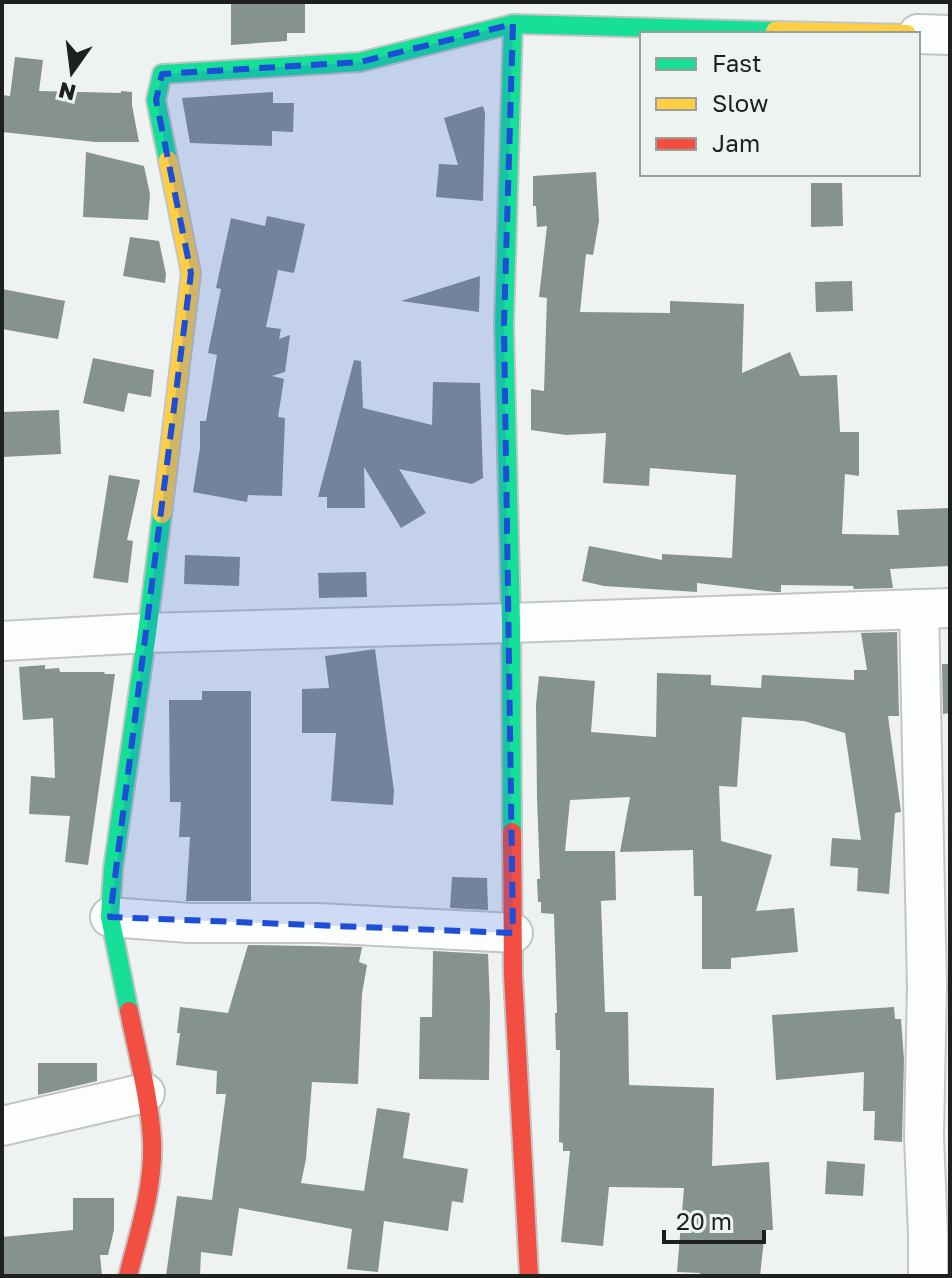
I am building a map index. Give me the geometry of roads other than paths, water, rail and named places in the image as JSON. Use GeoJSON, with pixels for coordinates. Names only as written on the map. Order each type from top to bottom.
{"type":"FeatureCollection","features":[{"type":"Feature","properties":{"kind":"street"},"geometry":{"type":"LineString","coordinates":[[513,24],[504,324],[511,623],[513,975],[529,1276]]}},
{"type":"Feature","properties":{"kind":"street"},"geometry":{"type":"LineString","coordinates":[[128,1276],[148,1196],[152,1141],[110,917],[113,869],[147,633],[191,273],[156,100],[162,74],[360,62],[513,24],[828,32]]}},
{"type":"Feature","properties":{"kind":"street"},"geometry":{"type":"LineString","coordinates":[[920,34],[950,35]]}},
{"type":"Feature","properties":{"kind":"street"},"geometry":{"type":"LineString","coordinates":[[2,641],[147,633],[935,608],[924,1136],[928,1276]]}},
{"type":"Feature","properties":{"kind":"street"},"geometry":{"type":"LineString","coordinates":[[110,917],[189,923],[317,923],[513,933]]}},
{"type":"Feature","properties":{"kind":"street"},"geometry":{"type":"LineString","coordinates":[[2,1126],[145,1093]]}}]}
